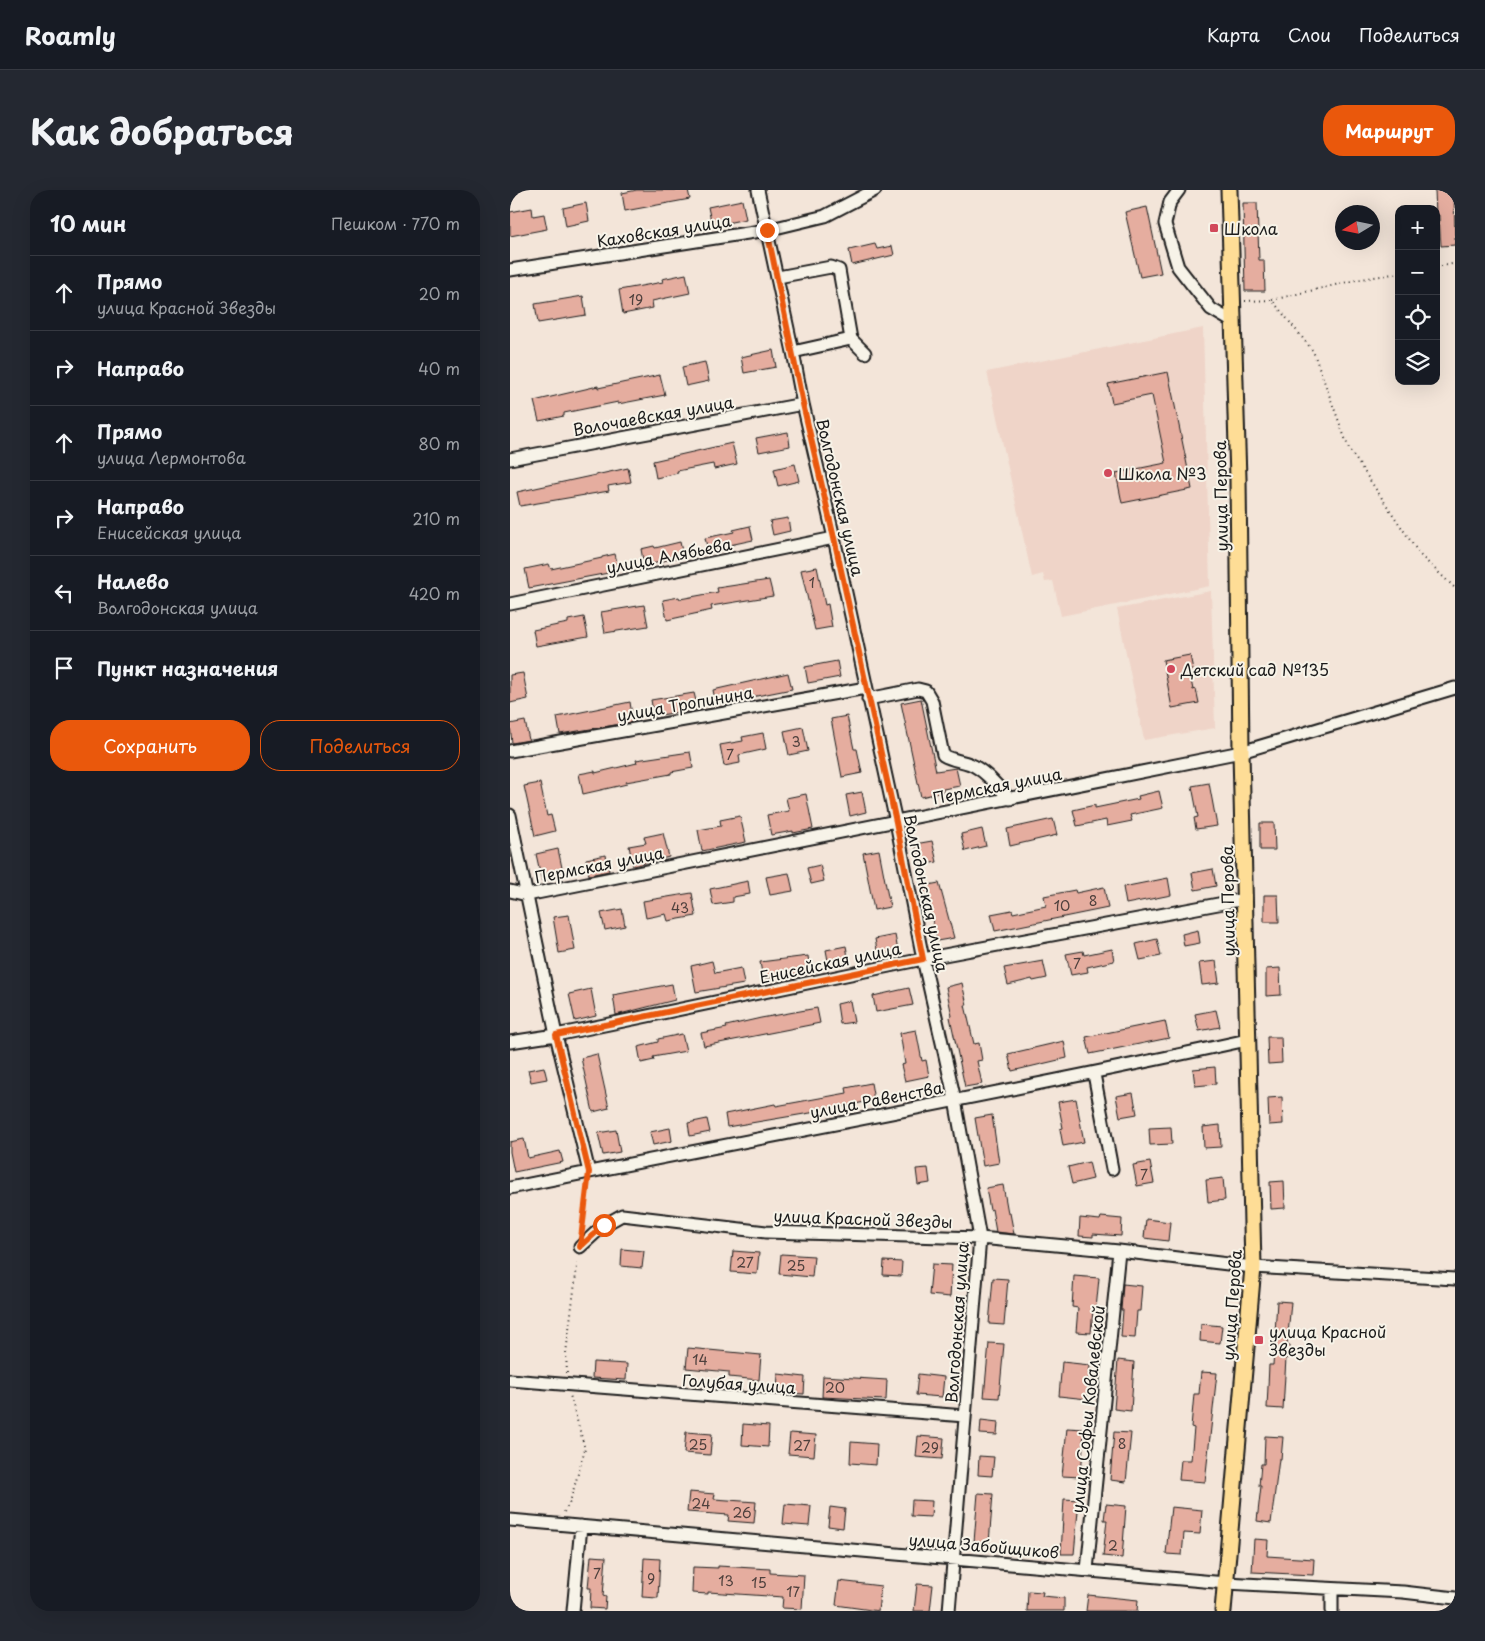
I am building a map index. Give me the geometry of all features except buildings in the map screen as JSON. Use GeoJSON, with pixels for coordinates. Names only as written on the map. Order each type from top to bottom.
{"type":"FeatureCollection","features":[{"type":"Feature","properties":{"kind":"main road","name":"улица Перова"},"geometry":{"type":"LineString","coordinates":[[1223,1611],[1253,1267],[1241,752],[1238,478],[1229,190]]}},
{"type":"Feature","properties":{"kind":"street","name":"Волгодонская улица"},"geometry":{"type":"LineString","coordinates":[[758,190],[955,1100],[980,1238],[949,1611]]}},
{"type":"Feature","properties":{"kind":"street","name":"Каховская улица"},"geometry":{"type":"LineString","coordinates":[[510,270],[767,230],[825,216],[875,190]]}},
{"type":"Feature","properties":{"kind":"street"},"geometry":{"type":"LineString","coordinates":[[1179,190],[1170,202],[1165,224],[1178,267],[1211,309],[1233,322]]}},
{"type":"Feature","properties":{"kind":"street"},"geometry":{"type":"LineString","coordinates":[[778,277],[831,267],[839,270],[851,339],[865,353]]}},
{"type":"Feature","properties":{"kind":"street"},"geometry":{"type":"LineString","coordinates":[[793,352],[851,339]]}},
{"type":"Feature","properties":{"kind":"street","name":"Волочаевская улица"},"geometry":{"type":"LineString","coordinates":[[510,459],[803,404]]}},
{"type":"Feature","properties":{"kind":"street","name":"улица Алябьева"},"geometry":{"type":"LineString","coordinates":[[510,604],[834,538]]}},
{"type":"Feature","properties":{"kind":"street","name":"Пермская улица"},"geometry":{"type":"LineString","coordinates":[[510,891],[527,895],[1241,752],[1455,688]]}},
{"type":"Feature","properties":{"kind":"street","name":"улица Тропинина"},"geometry":{"type":"LineString","coordinates":[[510,751],[867,693],[918,689],[926,691],[932,702],[943,756],[981,770],[1010,799]]}},
{"type":"Feature","properties":{"kind":"street"},"geometry":{"type":"LineString","coordinates":[[510,815],[556,1035],[589,1172]]}},
{"type":"Feature","properties":{"kind":"street","name":"Енисейская улица"},"geometry":{"type":"LineString","coordinates":[[510,1042],[556,1035],[923,959],[1245,899]]}},
{"type":"Feature","properties":{"kind":"street","name":"улица Равенства"},"geometry":{"type":"LineString","coordinates":[[510,1188],[1094,1074],[1247,1040]]}},
{"type":"Feature","properties":{"kind":"street"},"geometry":{"type":"LineString","coordinates":[[1094,1074],[1112,1168]]}},
{"type":"Feature","properties":{"kind":"street","name":"улица Красной Звезды"},"geometry":{"type":"LineString","coordinates":[[580,1247],[604,1225],[622,1215],[766,1232],[980,1238],[1119,1251],[1253,1267],[1455,1279]]}},
{"type":"Feature","properties":{"kind":"street","name":"улица Софьи Ковалевской"},"geometry":{"type":"LineString","coordinates":[[1087,1570],[1119,1251]]}},
{"type":"Feature","properties":{"kind":"street","name":"Голубая улица"},"geometry":{"type":"LineString","coordinates":[[510,1380],[965,1416]]}},
{"type":"Feature","properties":{"kind":"street","name":"улица Забойщиков"},"geometry":{"type":"LineString","coordinates":[[510,1520],[1226,1583],[1403,1592],[1455,1598]]}},
{"type":"Feature","properties":{"kind":"street"},"geometry":{"type":"LineString","coordinates":[[573,1611],[580,1526]]}},
{"type":"Feature","properties":{"kind":"street"},"geometry":{"type":"LineString","coordinates":[[1332,1588],[1332,1611]]}},
{"type":"Feature","properties":{"kind":"path"},"geometry":{"type":"LineString","coordinates":[[1440,266],[1455,262]]}},
{"type":"Feature","properties":{"kind":"path"},"geometry":{"type":"LineString","coordinates":[[1232,301],[1272,300],[1356,280],[1395,274]]}},
{"type":"Feature","properties":{"kind":"path"},"geometry":{"type":"LineString","coordinates":[[1272,300],[1313,351],[1349,450],[1420,555],[1455,588]]}},
{"type":"Feature","properties":{"kind":"path"},"geometry":{"type":"LineString","coordinates":[[558,1524],[570,1502],[585,1449],[567,1386],[566,1353],[589,1172]]}},
{"type":"Feature","properties":{"kind":"shaded area","name":"Школа №3"},"geometry":{"type":"Polygon","coordinates":[[[1203,328],[1210,586],[1061,616],[1053,581],[1045,582],[1043,574],[1032,577],[987,372],[1203,328]]]}},
{"type":"Feature","properties":{"kind":"shaded area","name":"Детский сад №135"},"geometry":{"type":"Polygon","coordinates":[[[1211,591],[1215,728],[1144,740],[1117,609],[1211,591]]]}},
{"type":"Feature","properties":{"kind":"place","name":"Школа"},"geometry":{"type":"Point","coordinates":[1214,228]}},
{"type":"Feature","properties":{"kind":"place","name":"Школа №3"},"geometry":{"type":"Point","coordinates":[1108,473]}},
{"type":"Feature","properties":{"kind":"place","name":"Детский сад №135"},"geometry":{"type":"Point","coordinates":[1171,669]}},
{"type":"Feature","properties":{"kind":"place","name":"улица Красной Звезды"},"geometry":{"type":"Point","coordinates":[1259,1340]}},
{"type":"Feature","properties":{"kind":"route"},"geometry":{"type":"LineString","coordinates":[[604,1225],[580,1247],[589,1172],[556,1035],[923,959],[896,822],[803,404],[767,230]]}}]}
